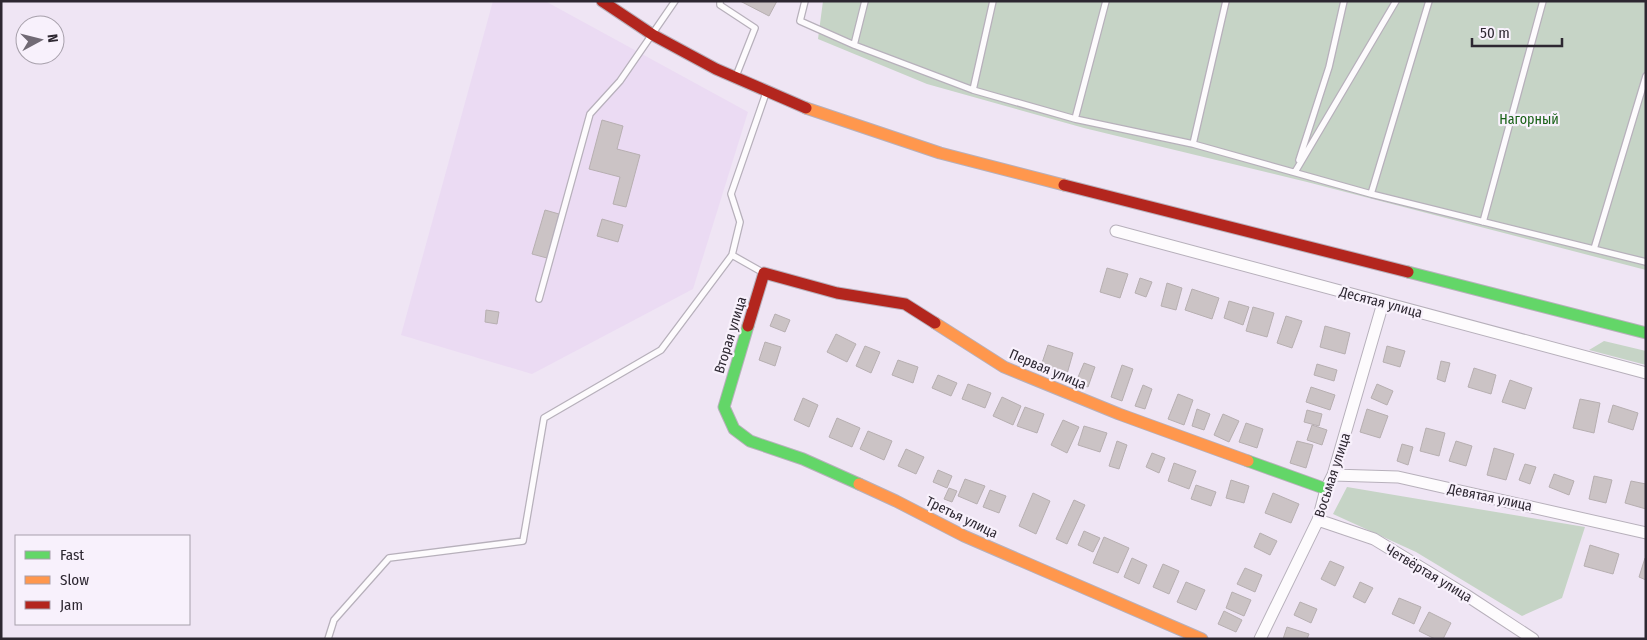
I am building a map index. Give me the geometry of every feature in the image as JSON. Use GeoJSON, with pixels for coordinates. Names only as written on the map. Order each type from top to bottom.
{"type":"FeatureCollection","features":[{"type":"Feature","properties":{"kind":"street"},"geometry":{"type":"LineString","coordinates":[[602,1],[653,35],[766,92],[822,115],[940,153],[1646,333]]}},
{"type":"Feature","properties":{"kind":"street","name":"Десятая улица"},"geometry":{"type":"LineString","coordinates":[[1116,231],[1646,373]]}},
{"type":"Feature","properties":{"kind":"street","name":"Вторая улица"},"geometry":{"type":"LineString","coordinates":[[724,406],[764,273]]}},
{"type":"Feature","properties":{"kind":"street","name":"Первая улица"},"geometry":{"type":"LineString","coordinates":[[764,273],[838,293],[904,304],[1004,368],[1119,414],[1326,489]]}},
{"type":"Feature","properties":{"kind":"street","name":"Восьмая улица"},"geometry":{"type":"LineString","coordinates":[[1260,639],[1318,520],[1384,302]]}},
{"type":"Feature","properties":{"kind":"street","name":"Третья улица"},"geometry":{"type":"LineString","coordinates":[[724,406],[734,429],[750,441],[803,459],[896,501],[964,536],[1202,639]]}},
{"type":"Feature","properties":{"kind":"street","name":"Девятая улица"},"geometry":{"type":"LineString","coordinates":[[1333,475],[1398,477],[1646,533]]}},
{"type":"Feature","properties":{"kind":"street","name":"Четвёртая улица"},"geometry":{"type":"LineString","coordinates":[[1318,520],[1374,539],[1466,595],[1533,639]]}},
{"type":"Feature","properties":{"kind":"lane"},"geometry":{"type":"LineString","coordinates":[[539,299],[590,114],[620,81],[675,1]]}},
{"type":"Feature","properties":{"kind":"lane"},"geometry":{"type":"LineString","coordinates":[[720,1],[720,5],[755,28],[735,78]]}},
{"type":"Feature","properties":{"kind":"lane"},"geometry":{"type":"LineString","coordinates":[[805,1],[800,20],[854,45],[973,90],[1075,119],[1193,144],[1371,194],[1646,262]]}},
{"type":"Feature","properties":{"kind":"lane"},"geometry":{"type":"LineString","coordinates":[[854,45],[865,1]]}},
{"type":"Feature","properties":{"kind":"lane"},"geometry":{"type":"LineString","coordinates":[[973,90],[994,1]]}},
{"type":"Feature","properties":{"kind":"lane"},"geometry":{"type":"LineString","coordinates":[[1075,119],[1106,1]]}},
{"type":"Feature","properties":{"kind":"lane"},"geometry":{"type":"LineString","coordinates":[[1193,144],[1226,1]]}},
{"type":"Feature","properties":{"kind":"lane"},"geometry":{"type":"LineString","coordinates":[[1295,172],[1329,67],[1344,1]]}},
{"type":"Feature","properties":{"kind":"lane"},"geometry":{"type":"LineString","coordinates":[[1295,172],[1396,1]]}},
{"type":"Feature","properties":{"kind":"lane"},"geometry":{"type":"LineString","coordinates":[[1371,194],[1428,1]]}},
{"type":"Feature","properties":{"kind":"lane"},"geometry":{"type":"LineString","coordinates":[[1483,222],[1543,1]]}},
{"type":"Feature","properties":{"kind":"lane"},"geometry":{"type":"LineString","coordinates":[[1594,249],[1646,76]]}},
{"type":"Feature","properties":{"kind":"lane"},"geometry":{"type":"LineString","coordinates":[[328,639],[334,620],[389,558],[523,542],[544,418],[661,350],[732,255],[740,222],[731,194],[766,92]]}},
{"type":"Feature","properties":{"kind":"lane"},"geometry":{"type":"LineString","coordinates":[[732,255],[764,273]]}},
{"type":"Feature","properties":{"kind":"shaded area"},"geometry":{"type":"Polygon","coordinates":[[[493,1],[545,1],[748,112],[693,289],[532,374],[401,335],[493,1]]]}},
{"type":"Feature","properties":{"kind":"green space","name":"Нагорный"},"geometry":{"type":"Polygon","coordinates":[[[823,1],[1646,1],[1646,270],[1307,182],[1084,128],[927,84],[818,39],[823,1]]]}},
{"type":"Feature","properties":{"kind":"green space"},"geometry":{"type":"Polygon","coordinates":[[[1604,341],[1646,351],[1646,365],[1589,350],[1604,341]]]}},
{"type":"Feature","properties":{"kind":"green space"},"geometry":{"type":"Polygon","coordinates":[[[1347,487],[1585,527],[1562,598],[1522,616],[1416,552],[1333,514],[1347,487]]]}},
{"type":"Feature","properties":{"kind":"building"},"geometry":{"type":"Polygon","coordinates":[[[740,1],[777,1],[769,16],[740,1]]]}},
{"type":"Feature","properties":{"kind":"building"},"geometry":{"type":"Polygon","coordinates":[[[602,120],[623,126],[617,149],[640,155],[626,207],[613,204],[620,177],[589,169],[602,120]]]}},
{"type":"Feature","properties":{"kind":"building"},"geometry":{"type":"Polygon","coordinates":[[[545,210],[559,214],[547,258],[532,254],[545,210]]]}},
{"type":"Feature","properties":{"kind":"building"},"geometry":{"type":"Polygon","coordinates":[[[602,219],[623,225],[618,242],[597,236],[602,219]]]}},
{"type":"Feature","properties":{"kind":"building"},"geometry":{"type":"Polygon","coordinates":[[[1107,268],[1128,274],[1120,298],[1100,292],[1107,268]]]}},
{"type":"Feature","properties":{"kind":"building"},"geometry":{"type":"Polygon","coordinates":[[[1140,278],[1152,282],[1146,297],[1135,293],[1140,278]]]}},
{"type":"Feature","properties":{"kind":"building"},"geometry":{"type":"Polygon","coordinates":[[[1167,283],[1182,288],[1176,310],[1161,306],[1167,283]]]}},
{"type":"Feature","properties":{"kind":"building"},"geometry":{"type":"Polygon","coordinates":[[[1192,289],[1219,298],[1212,319],[1185,310],[1192,289]]]}},
{"type":"Feature","properties":{"kind":"building"},"geometry":{"type":"Polygon","coordinates":[[[1229,301],[1249,307],[1243,325],[1224,318],[1229,301]]]}},
{"type":"Feature","properties":{"kind":"building"},"geometry":{"type":"Polygon","coordinates":[[[1253,307],[1274,313],[1267,337],[1246,331],[1253,307]]]}},
{"type":"Feature","properties":{"kind":"building"},"geometry":{"type":"Polygon","coordinates":[[[486,310],[499,312],[497,324],[485,322],[486,310]]]}},
{"type":"Feature","properties":{"kind":"building"},"geometry":{"type":"Polygon","coordinates":[[[775,314],[790,320],[785,332],[770,326],[775,314]]]}},
{"type":"Feature","properties":{"kind":"building"},"geometry":{"type":"Polygon","coordinates":[[[1286,316],[1302,321],[1292,348],[1277,343],[1286,316]]]}},
{"type":"Feature","properties":{"kind":"building"},"geometry":{"type":"Polygon","coordinates":[[[1325,326],[1350,333],[1345,354],[1320,347],[1325,326]]]}},
{"type":"Feature","properties":{"kind":"building"},"geometry":{"type":"Polygon","coordinates":[[[836,334],[856,344],[847,362],[827,352],[836,334]]]}},
{"type":"Feature","properties":{"kind":"building"},"geometry":{"type":"Polygon","coordinates":[[[765,342],[781,347],[775,366],[759,360],[765,342]]]}},
{"type":"Feature","properties":{"kind":"building"},"geometry":{"type":"Polygon","coordinates":[[[1048,345],[1073,353],[1067,374],[1041,366],[1048,345]]]}},
{"type":"Feature","properties":{"kind":"building"},"geometry":{"type":"Polygon","coordinates":[[[865,346],[880,352],[871,373],[856,366],[865,346]]]}},
{"type":"Feature","properties":{"kind":"building"},"geometry":{"type":"Polygon","coordinates":[[[1387,346],[1405,351],[1400,367],[1383,362],[1387,346]]]}},
{"type":"Feature","properties":{"kind":"building"},"geometry":{"type":"Polygon","coordinates":[[[898,360],[918,367],[913,383],[892,375],[898,360]]]}},
{"type":"Feature","properties":{"kind":"building"},"geometry":{"type":"Polygon","coordinates":[[[1441,361],[1450,363],[1445,382],[1437,379],[1441,361]]]}},
{"type":"Feature","properties":{"kind":"building"},"geometry":{"type":"Polygon","coordinates":[[[1084,363],[1095,367],[1088,387],[1076,382],[1084,363]]]}},
{"type":"Feature","properties":{"kind":"building"},"geometry":{"type":"Polygon","coordinates":[[[1317,364],[1337,370],[1334,381],[1314,375],[1317,364]]]}},
{"type":"Feature","properties":{"kind":"building"},"geometry":{"type":"Polygon","coordinates":[[[1122,365],[1133,369],[1122,401],[1111,397],[1122,365]]]}},
{"type":"Feature","properties":{"kind":"building"},"geometry":{"type":"Polygon","coordinates":[[[1474,368],[1496,375],[1491,394],[1468,387],[1474,368]]]}},
{"type":"Feature","properties":{"kind":"building"},"geometry":{"type":"Polygon","coordinates":[[[938,375],[957,383],[951,396],[932,388],[938,375]]]}},
{"type":"Feature","properties":{"kind":"building"},"geometry":{"type":"Polygon","coordinates":[[[1510,380],[1532,388],[1525,409],[1502,402],[1510,380]]]}},
{"type":"Feature","properties":{"kind":"building"},"geometry":{"type":"Polygon","coordinates":[[[968,384],[991,393],[985,408],[962,399],[968,384]]]}},
{"type":"Feature","properties":{"kind":"building"},"geometry":{"type":"Polygon","coordinates":[[[1377,384],[1393,391],[1387,405],[1371,398],[1377,384]]]}},
{"type":"Feature","properties":{"kind":"building"},"geometry":{"type":"Polygon","coordinates":[[[1143,385],[1152,389],[1145,409],[1135,406],[1143,385]]]}},
{"type":"Feature","properties":{"kind":"building"},"geometry":{"type":"Polygon","coordinates":[[[1311,387],[1335,395],[1330,410],[1306,402],[1311,387]]]}},
{"type":"Feature","properties":{"kind":"building"},"geometry":{"type":"Polygon","coordinates":[[[1178,394],[1193,400],[1184,425],[1168,419],[1178,394]]]}},
{"type":"Feature","properties":{"kind":"building"},"geometry":{"type":"Polygon","coordinates":[[[1002,397],[1021,406],[1013,425],[993,416],[1002,397]]]}},
{"type":"Feature","properties":{"kind":"building"},"geometry":{"type":"Polygon","coordinates":[[[803,398],[818,405],[809,427],[794,420],[803,398]]]}},
{"type":"Feature","properties":{"kind":"building"},"geometry":{"type":"Polygon","coordinates":[[[1580,399],[1600,403],[1594,433],[1573,428],[1580,399]]]}},
{"type":"Feature","properties":{"kind":"building"},"geometry":{"type":"Polygon","coordinates":[[[1613,405],[1638,413],[1633,430],[1608,422],[1613,405]]]}},
{"type":"Feature","properties":{"kind":"building"},"geometry":{"type":"Polygon","coordinates":[[[1025,407],[1044,414],[1037,433],[1017,426],[1025,407]]]}},
{"type":"Feature","properties":{"kind":"building"},"geometry":{"type":"Polygon","coordinates":[[[1197,409],[1210,414],[1204,430],[1192,426],[1197,409]]]}},
{"type":"Feature","properties":{"kind":"building"},"geometry":{"type":"Polygon","coordinates":[[[1367,409],[1388,416],[1380,438],[1360,432],[1367,409]]]}},
{"type":"Feature","properties":{"kind":"building"},"geometry":{"type":"Polygon","coordinates":[[[1307,410],[1322,414],[1319,426],[1304,422],[1307,410]]]}},
{"type":"Feature","properties":{"kind":"building"},"geometry":{"type":"Polygon","coordinates":[[[1223,414],[1239,421],[1229,442],[1214,435],[1223,414]]]}},
{"type":"Feature","properties":{"kind":"building"},"geometry":{"type":"Polygon","coordinates":[[[837,418],[860,428],[852,447],[829,437],[837,418]]]}},
{"type":"Feature","properties":{"kind":"building"},"geometry":{"type":"Polygon","coordinates":[[[1063,420],[1079,427],[1067,453],[1051,445],[1063,420]]]}},
{"type":"Feature","properties":{"kind":"building"},"geometry":{"type":"Polygon","coordinates":[[[1246,423],[1263,429],[1257,448],[1239,442],[1246,423]]]}},
{"type":"Feature","properties":{"kind":"building"},"geometry":{"type":"Polygon","coordinates":[[[1312,425],[1327,430],[1322,445],[1307,440],[1312,425]]]}},
{"type":"Feature","properties":{"kind":"building"},"geometry":{"type":"Polygon","coordinates":[[[1084,426],[1107,433],[1100,452],[1078,445],[1084,426]]]}},
{"type":"Feature","properties":{"kind":"building"},"geometry":{"type":"Polygon","coordinates":[[[1426,428],[1445,433],[1439,456],[1420,451],[1426,428]]]}},
{"type":"Feature","properties":{"kind":"building"},"geometry":{"type":"Polygon","coordinates":[[[868,431],[892,441],[884,460],[860,449],[868,431]]]}},
{"type":"Feature","properties":{"kind":"building"},"geometry":{"type":"Polygon","coordinates":[[[1117,441],[1127,445],[1119,469],[1109,466],[1117,441]]]}},
{"type":"Feature","properties":{"kind":"building"},"geometry":{"type":"Polygon","coordinates":[[[1297,441],[1313,445],[1306,468],[1290,463],[1297,441]]]}},
{"type":"Feature","properties":{"kind":"building"},"geometry":{"type":"Polygon","coordinates":[[[1456,441],[1472,446],[1466,466],[1449,461],[1456,441]]]}},
{"type":"Feature","properties":{"kind":"building"},"geometry":{"type":"Polygon","coordinates":[[[1402,444],[1413,447],[1408,465],[1397,461],[1402,444]]]}},
{"type":"Feature","properties":{"kind":"building"},"geometry":{"type":"Polygon","coordinates":[[[1494,448],[1514,454],[1506,480],[1487,475],[1494,448]]]}},
{"type":"Feature","properties":{"kind":"building"},"geometry":{"type":"Polygon","coordinates":[[[906,449],[924,457],[916,474],[898,466],[906,449]]]}},
{"type":"Feature","properties":{"kind":"building"},"geometry":{"type":"Polygon","coordinates":[[[1152,453],[1165,458],[1159,473],[1146,467],[1152,453]]]}},
{"type":"Feature","properties":{"kind":"building"},"geometry":{"type":"Polygon","coordinates":[[[1174,463],[1196,471],[1189,489],[1168,481],[1174,463]]]}},
{"type":"Feature","properties":{"kind":"building"},"geometry":{"type":"Polygon","coordinates":[[[1525,464],[1536,467],[1530,484],[1519,480],[1525,464]]]}},
{"type":"Feature","properties":{"kind":"building"},"geometry":{"type":"Polygon","coordinates":[[[938,470],[952,476],[947,488],[933,482],[938,470]]]}},
{"type":"Feature","properties":{"kind":"building"},"geometry":{"type":"Polygon","coordinates":[[[1554,474],[1574,481],[1569,495],[1549,487],[1554,474]]]}},
{"type":"Feature","properties":{"kind":"building"},"geometry":{"type":"Polygon","coordinates":[[[1594,476],[1612,480],[1606,503],[1589,499],[1594,476]]]}},
{"type":"Feature","properties":{"kind":"building"},"geometry":{"type":"Polygon","coordinates":[[[965,479],[985,486],[977,504],[958,496],[965,479]]]}},
{"type":"Feature","properties":{"kind":"building"},"geometry":{"type":"Polygon","coordinates":[[[1231,480],[1249,486],[1244,503],[1226,498],[1231,480]]]}},
{"type":"Feature","properties":{"kind":"building"},"geometry":{"type":"Polygon","coordinates":[[[1631,481],[1646,484],[1646,509],[1625,503],[1631,481]]]}},
{"type":"Feature","properties":{"kind":"building"},"geometry":{"type":"Polygon","coordinates":[[[1196,485],[1216,492],[1211,506],[1191,499],[1196,485]]]}},
{"type":"Feature","properties":{"kind":"building"},"geometry":{"type":"Polygon","coordinates":[[[949,488],[957,491],[952,502],[944,499],[949,488]]]}},
{"type":"Feature","properties":{"kind":"building"},"geometry":{"type":"Polygon","coordinates":[[[990,490],[1006,496],[999,513],[983,507],[990,490]]]}},
{"type":"Feature","properties":{"kind":"building"},"geometry":{"type":"Polygon","coordinates":[[[1033,493],[1050,501],[1036,534],[1019,526],[1033,493]]]}},
{"type":"Feature","properties":{"kind":"building"},"geometry":{"type":"Polygon","coordinates":[[[1273,493],[1299,504],[1291,523],[1265,513],[1273,493]]]}},
{"type":"Feature","properties":{"kind":"building"},"geometry":{"type":"Polygon","coordinates":[[[1074,500],[1085,505],[1067,544],[1056,539],[1074,500]]]}},
{"type":"Feature","properties":{"kind":"building"},"geometry":{"type":"Polygon","coordinates":[[[1084,531],[1100,538],[1093,552],[1078,545],[1084,531]]]}},
{"type":"Feature","properties":{"kind":"building"},"geometry":{"type":"Polygon","coordinates":[[[1260,533],[1277,541],[1270,555],[1254,547],[1260,533]]]}},
{"type":"Feature","properties":{"kind":"building"},"geometry":{"type":"Polygon","coordinates":[[[1104,537],[1129,548],[1118,573],[1093,563],[1104,537]]]}},
{"type":"Feature","properties":{"kind":"building"},"geometry":{"type":"Polygon","coordinates":[[[1590,545],[1619,554],[1613,574],[1584,566],[1590,545]]]}},
{"type":"Feature","properties":{"kind":"building"},"geometry":{"type":"Polygon","coordinates":[[[1132,558],[1147,565],[1139,584],[1124,577],[1132,558]]]}},
{"type":"Feature","properties":{"kind":"building"},"geometry":{"type":"Polygon","coordinates":[[[1646,558],[1646,580],[1639,577],[1646,558]]]}},
{"type":"Feature","properties":{"kind":"building"},"geometry":{"type":"Polygon","coordinates":[[[1330,561],[1344,567],[1335,586],[1321,579],[1330,561]]]}},
{"type":"Feature","properties":{"kind":"building"},"geometry":{"type":"Polygon","coordinates":[[[1163,564],[1179,571],[1169,594],[1153,587],[1163,564]]]}},
{"type":"Feature","properties":{"kind":"building"},"geometry":{"type":"Polygon","coordinates":[[[1245,568],[1262,575],[1255,592],[1237,584],[1245,568]]]}},
{"type":"Feature","properties":{"kind":"building"},"geometry":{"type":"Polygon","coordinates":[[[1186,582],[1205,590],[1196,610],[1177,602],[1186,582]]]}},
{"type":"Feature","properties":{"kind":"building"},"geometry":{"type":"Polygon","coordinates":[[[1360,582],[1373,588],[1365,603],[1353,597],[1360,582]]]}},
{"type":"Feature","properties":{"kind":"building"},"geometry":{"type":"Polygon","coordinates":[[[1232,592],[1251,600],[1244,616],[1226,608],[1232,592]]]}},
{"type":"Feature","properties":{"kind":"building"},"geometry":{"type":"Polygon","coordinates":[[[1399,598],[1421,607],[1414,624],[1392,614],[1399,598]]]}},
{"type":"Feature","properties":{"kind":"building"},"geometry":{"type":"Polygon","coordinates":[[[1300,602],[1317,609],[1311,623],[1294,615],[1300,602]]]}},
{"type":"Feature","properties":{"kind":"building"},"geometry":{"type":"Polygon","coordinates":[[[1224,611],[1242,620],[1236,632],[1218,624],[1224,611]]]}},
{"type":"Feature","properties":{"kind":"building"},"geometry":{"type":"Polygon","coordinates":[[[1429,612],[1451,623],[1443,639],[1435,639],[1419,631],[1429,612]]]}},
{"type":"Feature","properties":{"kind":"building"},"geometry":{"type":"Polygon","coordinates":[[[1287,627],[1309,634],[1307,639],[1283,639],[1287,627]]]}},
{"type":"Feature","properties":{"kind":"traffic: fast"},"geometry":{"type":"LineString","coordinates":[[1408,272],[1646,333]]}},
{"type":"Feature","properties":{"kind":"traffic: fast"},"geometry":{"type":"LineString","coordinates":[[748,326],[724,407],[734,429],[750,441],[803,459],[859,484]]}},
{"type":"Feature","properties":{"kind":"traffic: fast"},"geometry":{"type":"LineString","coordinates":[[1248,461],[1326,489]]}},
{"type":"Feature","properties":{"kind":"traffic: slow"},"geometry":{"type":"LineString","coordinates":[[806,108],[940,153],[1064,185]]}},
{"type":"Feature","properties":{"kind":"traffic: slow"},"geometry":{"type":"LineString","coordinates":[[935,323],[1004,367],[1119,414],[1248,461]]}},
{"type":"Feature","properties":{"kind":"traffic: slow"},"geometry":{"type":"LineString","coordinates":[[859,484],[964,536],[1202,639]]}},
{"type":"Feature","properties":{"kind":"traffic: jam"},"geometry":{"type":"LineString","coordinates":[[602,1],[653,35],[716,69],[806,108]]}},
{"type":"Feature","properties":{"kind":"traffic: jam"},"geometry":{"type":"LineString","coordinates":[[1064,185],[1408,272]]}},
{"type":"Feature","properties":{"kind":"traffic: jam"},"geometry":{"type":"LineString","coordinates":[[748,326],[764,273],[837,293],[905,304],[935,323]]}}]}
